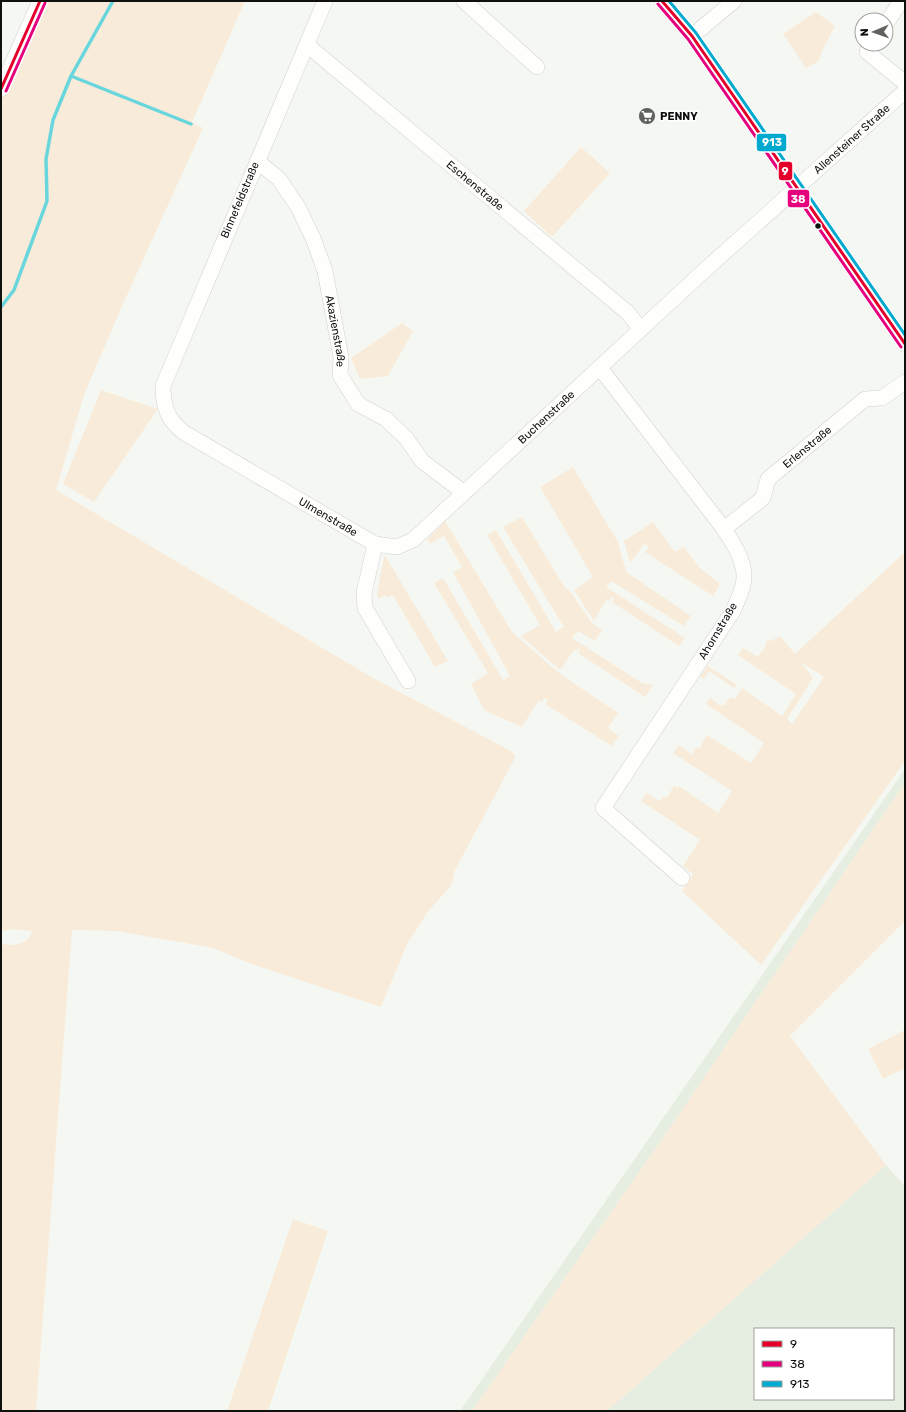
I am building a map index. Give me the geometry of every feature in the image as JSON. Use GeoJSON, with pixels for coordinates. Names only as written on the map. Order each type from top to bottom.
{"type":"FeatureCollection","features":[{"type":"Feature","properties":{"kind":"street"},"geometry":{"type":"LineString","coordinates":[[1,90],[40,1]]}},
{"type":"Feature","properties":{"kind":"street","name":"Binnefeldstraße"},"geometry":{"type":"LineString","coordinates":[[163,402],[163,386],[325,1]]}},
{"type":"Feature","properties":{"kind":"street"},"geometry":{"type":"LineString","coordinates":[[464,1],[537,67]]}},
{"type":"Feature","properties":{"kind":"street"},"geometry":{"type":"LineString","coordinates":[[662,1],[692,36],[905,344]]}},
{"type":"Feature","properties":{"kind":"street"},"geometry":{"type":"LineString","coordinates":[[692,36],[734,1]]}},
{"type":"Feature","properties":{"kind":"street"},"geometry":{"type":"LineString","coordinates":[[894,12],[902,1]]}},
{"type":"Feature","properties":{"kind":"street","name":"Eschenstraße"},"geometry":{"type":"LineString","coordinates":[[307,45],[627,312],[641,329]]}},
{"type":"Feature","properties":{"kind":"street"},"geometry":{"type":"LineString","coordinates":[[867,52],[905,83]]}},
{"type":"Feature","properties":{"kind":"street","name":"Allensteiner Straße"},"geometry":{"type":"LineString","coordinates":[[797,187],[905,91]]}},
{"type":"Feature","properties":{"kind":"street","name":"Akazienstraße"},"geometry":{"type":"LineString","coordinates":[[257,161],[279,179],[298,207],[314,238],[325,271],[341,357],[340,374],[358,404],[386,419],[406,438],[422,460],[464,492]]}},
{"type":"Feature","properties":{"kind":"street","name":"Buchenstraße"},"geometry":{"type":"LineString","coordinates":[[375,544],[397,547],[412,540],[797,187]]}},
{"type":"Feature","properties":{"kind":"street","name":"Ahornstraße"},"geometry":{"type":"LineString","coordinates":[[600,368],[724,529],[733,543],[742,564],[744,584],[733,611],[603,808],[682,878]]}},
{"type":"Feature","properties":{"kind":"street","name":"Erlenstraße"},"geometry":{"type":"LineString","coordinates":[[724,529],[763,498],[768,479],[865,400],[882,398],[905,382]]}},
{"type":"Feature","properties":{"kind":"street","name":"Ulmenstraße"},"geometry":{"type":"LineString","coordinates":[[163,402],[173,424],[183,432],[375,544]]}},
{"type":"Feature","properties":{"kind":"street"},"geometry":{"type":"LineString","coordinates":[[375,544],[364,593],[365,608],[408,681]]}},
{"type":"Feature","properties":{"kind":"shaded area"},"geometry":{"type":"Polygon","coordinates":[[[40,1],[245,1],[192,122],[203,128],[127,295],[85,392],[56,490],[373,678],[511,751],[516,756],[455,870],[451,886],[429,910],[407,944],[381,1007],[249,963],[213,948],[117,931],[72,930],[36,1411],[1,1411],[1,944],[20,944],[28,939],[32,931],[15,929],[1,931],[1,89],[40,1]]]}},
{"type":"Feature","properties":{"kind":"shaded area"},"geometry":{"type":"Polygon","coordinates":[[[816,12],[835,26],[823,49],[819,61],[806,68],[783,34],[816,12]]]}},
{"type":"Feature","properties":{"kind":"shaded area"},"geometry":{"type":"Polygon","coordinates":[[[581,147],[610,173],[552,237],[524,211],[581,147]]]}},
{"type":"Feature","properties":{"kind":"shaded area"},"geometry":{"type":"Polygon","coordinates":[[[402,323],[413,331],[388,376],[360,379],[351,358],[402,323]]]}},
{"type":"Feature","properties":{"kind":"shaded area"},"geometry":{"type":"Polygon","coordinates":[[[101,390],[158,409],[94,502],[63,484],[101,390]]]}},
{"type":"Feature","properties":{"kind":"shaded area"},"geometry":{"type":"Polygon","coordinates":[[[573,467],[618,542],[626,572],[691,616],[684,626],[611,581],[606,587],[685,638],[679,646],[612,602],[614,598],[612,597],[609,601],[606,600],[594,621],[574,590],[593,577],[540,487],[573,467]]]}},
{"type":"Feature","properties":{"kind":"shaded area"},"geometry":{"type":"Polygon","coordinates":[[[522,517],[565,588],[569,590],[592,623],[602,630],[595,641],[578,631],[572,638],[642,683],[653,685],[645,697],[578,653],[580,649],[578,648],[576,651],[574,650],[560,670],[521,636],[540,625],[487,535],[496,530],[556,632],[564,627],[503,527],[522,517]]]}},
{"type":"Feature","properties":{"kind":"shaded area"},"geometry":{"type":"Polygon","coordinates":[[[445,521],[512,632],[559,673],[618,713],[608,728],[619,736],[612,746],[545,704],[548,700],[544,698],[542,702],[539,700],[522,727],[484,710],[471,684],[488,673],[434,583],[443,578],[503,680],[510,676],[453,572],[462,567],[444,536],[430,544],[427,539],[445,521]]]}},
{"type":"Feature","properties":{"kind":"shaded area"},"geometry":{"type":"Polygon","coordinates":[[[653,522],[675,552],[684,547],[699,567],[720,584],[713,596],[645,552],[649,547],[644,544],[630,563],[624,541],[653,522]]]}},
{"type":"Feature","properties":{"kind":"shaded area"},"geometry":{"type":"Polygon","coordinates":[[[905,552],[905,761],[761,965],[682,891],[693,874],[683,866],[700,840],[641,801],[646,793],[660,801],[663,797],[667,797],[674,786],[678,788],[679,786],[718,813],[732,791],[673,753],[679,745],[692,755],[696,748],[699,749],[707,735],[751,763],[764,743],[706,704],[710,698],[721,706],[722,704],[725,705],[730,697],[735,699],[742,688],[782,716],[796,694],[738,655],[743,648],[758,657],[765,647],[767,640],[771,641],[780,636],[795,654],[905,552]],[[801,662],[813,678],[787,719],[792,724],[824,677],[801,662]]]}},
{"type":"Feature","properties":{"kind":"shaded area"},"geometry":{"type":"Polygon","coordinates":[[[384,557],[386,557],[448,661],[435,667],[393,595],[387,597],[385,595],[379,599],[377,594],[384,557]]]}},
{"type":"Feature","properties":{"kind":"shaded area"},"geometry":{"type":"Polygon","coordinates":[[[708,666],[737,685],[734,688],[709,671],[704,679],[700,677],[708,666]]]}},
{"type":"Feature","properties":{"kind":"shaded area"},"geometry":{"type":"Polygon","coordinates":[[[905,769],[905,783],[654,1151],[472,1411],[460,1411],[905,769]]]}},
{"type":"Feature","properties":{"kind":"shaded area"},"geometry":{"type":"Polygon","coordinates":[[[905,783],[905,921],[790,1036],[886,1165],[607,1411],[472,1411],[654,1151],[905,783]]]}},
{"type":"Feature","properties":{"kind":"shaded area"},"geometry":{"type":"Polygon","coordinates":[[[905,1030],[905,1068],[883,1079],[868,1049],[905,1030]]]}},
{"type":"Feature","properties":{"kind":"shaded area"},"geometry":{"type":"Polygon","coordinates":[[[886,1165],[905,1186],[905,1411],[607,1411],[886,1165]]]}},
{"type":"Feature","properties":{"kind":"shaded area"},"geometry":{"type":"Polygon","coordinates":[[[293,1219],[328,1231],[268,1411],[227,1411],[293,1219]]]}},
{"type":"Feature","properties":{"kind":"waterway"},"geometry":{"type":"LineString","coordinates":[[1,307],[14,290],[47,201],[46,159],[53,120],[71,76],[113,1]]}},
{"type":"Feature","properties":{"kind":"waterway"},"geometry":{"type":"LineString","coordinates":[[71,76],[191,124]]}},
{"type":"Feature","properties":{"kind":"transit line","name":"9"},"geometry":{"type":"LineString","coordinates":[[1,89],[40,1]]}},
{"type":"Feature","properties":{"kind":"transit line","name":"9"},"geometry":{"type":"LineString","coordinates":[[662,1],[692,36],[905,344]]}},
{"type":"Feature","properties":{"kind":"transit line","name":"913"},"geometry":{"type":"LineString","coordinates":[[669,1],[696,33],[905,335]]}},
{"type":"Feature","properties":{"kind":"transit line","name":"38"},"geometry":{"type":"LineString","coordinates":[[6,91],[45,3]]}},
{"type":"Feature","properties":{"kind":"transit line","name":"38"},"geometry":{"type":"LineString","coordinates":[[658,4],[688,39],[901,347]]}},
{"type":"Feature","properties":{"kind":"place","name":"PENNY"},"geometry":{"type":"Point","coordinates":[647,116]}}]}
